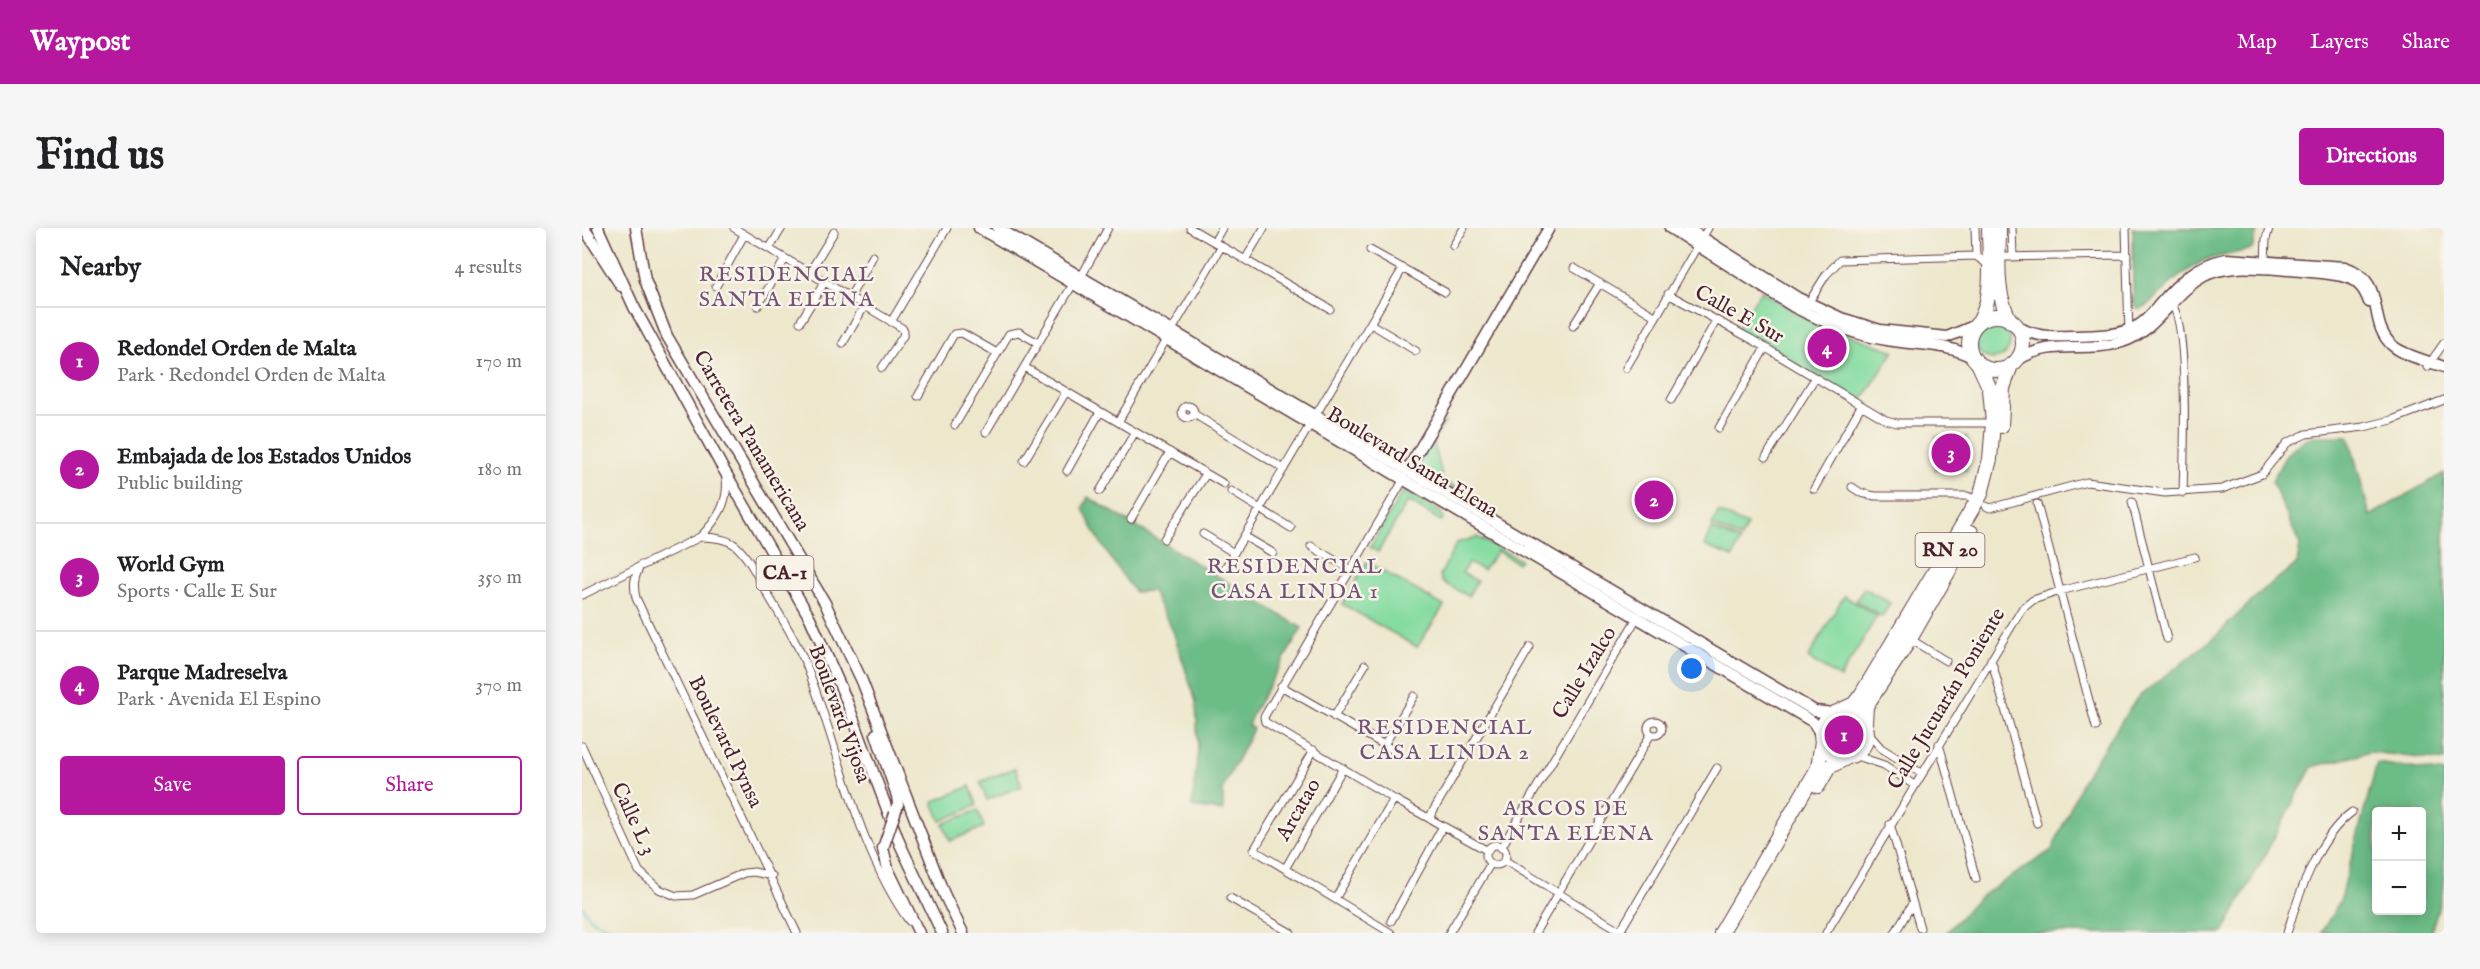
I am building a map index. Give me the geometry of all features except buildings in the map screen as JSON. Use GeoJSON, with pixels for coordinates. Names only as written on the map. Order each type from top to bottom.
{"type":"FeatureCollection","features":[{"type":"Feature","properties":{"kind":"highway","name":"RN 20"},"geometry":{"type":"LineString","coordinates":[[1982,503],[1989,467],[1993,423],[1990,388],[1969,341],[1989,295],[2000,260],[1989,228]]}},
{"type":"Feature","properties":{"kind":"highway","name":"RN 20"},"geometry":{"type":"LineString","coordinates":[[1731,933],[1830,767],[1863,747],[1866,706],[1910,639],[1982,503],[1998,466],[2003,388],[2013,363],[2021,351],[2022,341],[2020,332],[2000,296],[1999,228]]}},
{"type":"Feature","properties":{"kind":"highway"},"geometry":{"type":"LineString","coordinates":[[1977,324],[1996,316],[2013,323]]}},
{"type":"Feature","properties":{"kind":"highway"},"geometry":{"type":"LineString","coordinates":[[1976,361],[1996,370],[2013,363]]}},
{"type":"Feature","properties":{"kind":"highway","name":"RN 20"},"geometry":{"type":"LineString","coordinates":[[1721,933],[1818,768],[1824,723],[1836,712],[1854,704],[1862,695],[1962,539]]}},
{"type":"Feature","properties":{"kind":"highway"},"geometry":{"type":"LineString","coordinates":[[1836,712],[1855,713],[1866,727]]}},
{"type":"Feature","properties":{"kind":"highway"},"geometry":{"type":"LineString","coordinates":[[1821,738],[1832,754],[1851,756]]}},
{"type":"Feature","properties":{"kind":"main road","name":"Carretera Panamericana"},"geometry":{"type":"LineString","coordinates":[[584,228],[634,307],[721,465],[810,618],[846,699],[900,844],[942,933]]}},
{"type":"Feature","properties":{"kind":"main road","name":"Carretera Panamericana"},"geometry":{"type":"LineString","coordinates":[[598,228],[634,307]]}},
{"type":"Feature","properties":{"kind":"main road","name":"Carretera Panamericana"},"geometry":{"type":"LineString","coordinates":[[636,228],[645,280],[667,336],[825,603],[862,681],[944,894],[963,933]]}},
{"type":"Feature","properties":{"kind":"main road","name":"Boulevard Santa Elena"},"geometry":{"type":"LineString","coordinates":[[979,228],[1046,268],[1081,281],[1102,293],[1108,292],[1169,334]]}},
{"type":"Feature","properties":{"kind":"main road","name":"Boulevard Santa Elena"},"geometry":{"type":"LineString","coordinates":[[998,228],[1077,280],[1640,613],[1815,711],[1836,712]]}},
{"type":"Feature","properties":{"kind":"main road"},"geometry":{"type":"LineString","coordinates":[[1406,474],[1549,228]]}},
{"type":"Feature","properties":{"kind":"main road"},"geometry":{"type":"LineString","coordinates":[[1670,228],[1703,237]]}},
{"type":"Feature","properties":{"kind":"main road"},"geometry":{"type":"LineString","coordinates":[[1687,228],[1805,308],[1847,331],[1885,340],[1952,349],[1976,361]]}},
{"type":"Feature","properties":{"kind":"main road"},"geometry":{"type":"LineString","coordinates":[[2013,323],[2030,333],[2043,337],[2129,335],[2145,321],[2171,291],[2199,268],[2226,259],[2265,265],[2344,267],[2359,273],[2367,280],[2372,290],[2382,330],[2393,347],[2444,374]]}},
{"type":"Feature","properties":{"kind":"main road"},"geometry":{"type":"LineString","coordinates":[[2013,363],[2037,349],[2104,345],[2150,328],[2188,288],[2206,275],[2236,268],[2265,265]]}},
{"type":"Feature","properties":{"kind":"main road"},"geometry":{"type":"LineString","coordinates":[[1805,308],[1880,330],[1922,336],[1947,337],[1977,324]]}},
{"type":"Feature","properties":{"kind":"main road"},"geometry":{"type":"LineString","coordinates":[[2428,364],[2444,366]]}},
{"type":"Feature","properties":{"kind":"main road","name":"Boulevard Santa Elena"},"geometry":{"type":"LineString","coordinates":[[1314,421],[1363,455],[1374,456],[1445,493],[1640,613],[1814,722],[1821,738]]}},
{"type":"Feature","properties":{"kind":"main road"},"geometry":{"type":"LineString","coordinates":[[862,681],[898,804],[883,848],[884,859],[918,933]]}},
{"type":"Feature","properties":{"kind":"street"},"geometry":{"type":"LineString","coordinates":[[734,228],[904,331],[882,368]]}},
{"type":"Feature","properties":{"kind":"street"},"geometry":{"type":"LineString","coordinates":[[769,249],[782,228]]}},
{"type":"Feature","properties":{"kind":"street"},"geometry":{"type":"LineString","coordinates":[[891,322],[947,228]]}},
{"type":"Feature","properties":{"kind":"street"},"geometry":{"type":"LineString","coordinates":[[986,432],[1108,228]]}},
{"type":"Feature","properties":{"kind":"street"},"geometry":{"type":"LineString","coordinates":[[1190,228],[1330,309]]}},
{"type":"Feature","properties":{"kind":"street"},"geometry":{"type":"LineString","coordinates":[[1214,242],[1222,228]]}},
{"type":"Feature","properties":{"kind":"street"},"geometry":{"type":"LineString","coordinates":[[1245,260],[1264,228]]}},
{"type":"Feature","properties":{"kind":"street"},"geometry":{"type":"LineString","coordinates":[[1453,246],[1464,228]]}},
{"type":"Feature","properties":{"kind":"street"},"geometry":{"type":"LineString","coordinates":[[1975,228],[1976,256]]}},
{"type":"Feature","properties":{"kind":"street"},"geometry":{"type":"LineString","coordinates":[[2000,260],[2012,228]]}},
{"type":"Feature","properties":{"kind":"street"},"geometry":{"type":"LineString","coordinates":[[2126,228],[2129,335]]}},
{"type":"Feature","properties":{"kind":"street"},"geometry":{"type":"LineString","coordinates":[[2265,265],[2269,228]]}},
{"type":"Feature","properties":{"kind":"street"},"geometry":{"type":"LineString","coordinates":[[809,273],[834,232]]}},
{"type":"Feature","properties":{"kind":"street"},"geometry":{"type":"LineString","coordinates":[[716,286],[744,235]]}},
{"type":"Feature","properties":{"kind":"street"},"geometry":{"type":"LineString","coordinates":[[1626,368],[1703,237]]}},
{"type":"Feature","properties":{"kind":"street"},"geometry":{"type":"LineString","coordinates":[[1118,422],[1221,247]]}},
{"type":"Feature","properties":{"kind":"street"},"geometry":{"type":"LineString","coordinates":[[1370,250],[1445,292]]}},
{"type":"Feature","properties":{"kind":"street"},"geometry":{"type":"LineString","coordinates":[[1805,308],[1826,275],[1840,260],[1976,256],[2000,260],[2127,255]]}},
{"type":"Feature","properties":{"kind":"street"},"geometry":{"type":"LineString","coordinates":[[850,297],[873,256]]}},
{"type":"Feature","properties":{"kind":"street"},"geometry":{"type":"LineString","coordinates":[[758,306],[785,259]]}},
{"type":"Feature","properties":{"kind":"street"},"geometry":{"type":"LineString","coordinates":[[1225,568],[1403,268]]}},
{"type":"Feature","properties":{"kind":"street"},"geometry":{"type":"LineString","coordinates":[[1574,268],[1655,316]]}},
{"type":"Feature","properties":{"kind":"street"},"geometry":{"type":"LineString","coordinates":[[800,322],[824,283]]}},
{"type":"Feature","properties":{"kind":"street"},"geometry":{"type":"LineString","coordinates":[[1573,326],[1600,283]]}},
{"type":"Feature","properties":{"kind":"street","name":"Calle E Sur"},"geometry":{"type":"LineString","coordinates":[[1668,294],[1886,420],[1897,423],[1993,423]]}},
{"type":"Feature","properties":{"kind":"street"},"geometry":{"type":"LineString","coordinates":[[2172,305],[2177,310],[2181,327],[2184,416],[2183,493]]}},
{"type":"Feature","properties":{"kind":"street"},"geometry":{"type":"LineString","coordinates":[[843,344],[864,307]]}},
{"type":"Feature","properties":{"kind":"street"},"geometry":{"type":"LineString","coordinates":[[1671,400],[1716,321]]}},
{"type":"Feature","properties":{"kind":"street"},"geometry":{"type":"LineString","coordinates":[[1371,324],[1416,351]]}},
{"type":"Feature","properties":{"kind":"street"},"geometry":{"type":"LineString","coordinates":[[955,424],[1009,334],[1014,331],[1038,343]]}},
{"type":"Feature","properties":{"kind":"street"},"geometry":{"type":"LineString","coordinates":[[918,396],[954,334],[962,333],[997,353]]}},
{"type":"Feature","properties":{"kind":"street"},"geometry":{"type":"LineString","coordinates":[[2428,364],[2444,343]]}},
{"type":"Feature","properties":{"kind":"street"},"geometry":{"type":"LineString","coordinates":[[1719,428],[1764,348]]}},
{"type":"Feature","properties":{"kind":"street"},"geometry":{"type":"LineString","coordinates":[[1024,367],[1224,484]]}},
{"type":"Feature","properties":{"kind":"street"},"geometry":{"type":"LineString","coordinates":[[1766,457],[1815,378]]}},
{"type":"Feature","properties":{"kind":"street"},"geometry":{"type":"LineString","coordinates":[[1024,461],[1066,392]]}},
{"type":"Feature","properties":{"kind":"street"},"geometry":{"type":"LineString","coordinates":[[1852,487],[1861,493],[1875,496],[1967,496],[1990,508],[2096,481],[2151,492],[2183,493],[2222,489],[2256,478],[2270,466],[2287,443],[2306,434],[2364,427],[2392,420],[2444,400]]}},
{"type":"Feature","properties":{"kind":"street"},"geometry":{"type":"LineString","coordinates":[[1814,489],[1861,406]]}},
{"type":"Feature","properties":{"kind":"street"},"geometry":{"type":"LineString","coordinates":[[1067,471],[1100,412]]}},
{"type":"Feature","properties":{"kind":"street"},"geometry":{"type":"LineString","coordinates":[[1194,414],[1284,470]]}},
{"type":"Feature","properties":{"kind":"street"},"geometry":{"type":"LineString","coordinates":[[1100,491],[1135,432]]}},
{"type":"Feature","properties":{"kind":"street"},"geometry":{"type":"LineString","coordinates":[[1131,519],[1170,452]]}},
{"type":"Feature","properties":{"kind":"street"},"geometry":{"type":"LineString","coordinates":[[582,595],[700,537],[718,517],[724,502],[727,486],[721,465]]}},
{"type":"Feature","properties":{"kind":"street"},"geometry":{"type":"LineString","coordinates":[[1164,539],[1206,474]]}},
{"type":"Feature","properties":{"kind":"street"},"geometry":{"type":"LineString","coordinates":[[1406,474],[1263,717],[1265,722],[1394,799],[1488,851]]}},
{"type":"Feature","properties":{"kind":"street"},"geometry":{"type":"LineString","coordinates":[[1231,491],[1291,528]]}},
{"type":"Feature","properties":{"kind":"street"},"geometry":{"type":"LineString","coordinates":[[2132,502],[2167,639]]}},
{"type":"Feature","properties":{"kind":"street"},"geometry":{"type":"LineString","coordinates":[[2037,504],[2096,727]]}},
{"type":"Feature","properties":{"kind":"street"},"geometry":{"type":"LineString","coordinates":[[1203,534],[1234,553]]}},
{"type":"Feature","properties":{"kind":"street"},"geometry":{"type":"LineString","coordinates":[[1244,536],[1273,553]]}},
{"type":"Feature","properties":{"kind":"street","name":"Boulevard Vijosa"},"geometry":{"type":"LineString","coordinates":[[700,537],[734,544],[744,556],[792,636],[810,674],[845,781],[873,853],[890,892],[918,933]]}},
{"type":"Feature","properties":{"kind":"street"},"geometry":{"type":"LineString","coordinates":[[1311,546],[1351,570]]}},
{"type":"Feature","properties":{"kind":"street","name":"Calle Jucuarán Poniente"},"geometry":{"type":"LineString","coordinates":[[1826,933],[1914,784],[2022,609],[2033,600],[2060,591],[2195,557]]}},
{"type":"Feature","properties":{"kind":"street","name":"Boulevard Pynsa"},"geometry":{"type":"LineString","coordinates":[[641,565],[635,575],[633,586],[636,598],[772,876],[797,933]]}},
{"type":"Feature","properties":{"kind":"street","name":"Calle Izalco"},"geometry":{"type":"LineString","coordinates":[[1501,848],[1640,613]]}},
{"type":"Feature","properties":{"kind":"street"},"geometry":{"type":"LineString","coordinates":[[1910,639],[1946,661]]}},
{"type":"Feature","properties":{"kind":"street"},"geometry":{"type":"LineString","coordinates":[[1429,818],[1530,647]]}},
{"type":"Feature","properties":{"kind":"street"},"geometry":{"type":"LineString","coordinates":[[1991,659],[2037,823]]}},
{"type":"Feature","properties":{"kind":"street"},"geometry":{"type":"LineString","coordinates":[[1334,717],[1365,665]]}},
{"type":"Feature","properties":{"kind":"street"},"geometry":{"type":"LineString","coordinates":[[1281,686],[1400,754]]}},
{"type":"Feature","properties":{"kind":"street"},"geometry":{"type":"LineString","coordinates":[[1384,745],[1414,696]]}},
{"type":"Feature","properties":{"kind":"street"},"geometry":{"type":"LineString","coordinates":[[1866,727],[1881,748],[1921,774]]}},
{"type":"Feature","properties":{"kind":"street"},"geometry":{"type":"LineString","coordinates":[[1535,933],[1651,734]]}},
{"type":"Feature","properties":{"kind":"street"},"geometry":{"type":"LineString","coordinates":[[1939,744],[1976,879]]}},
{"type":"Feature","properties":{"kind":"street","name":"Calle L 3"},"geometry":{"type":"LineString","coordinates":[[582,746],[639,871],[659,889],[676,896],[693,895],[744,873],[754,872],[772,876]]}},
{"type":"Feature","properties":{"kind":"street"},"geometry":{"type":"LineString","coordinates":[[1314,750],[1254,850],[1391,933]]}},
{"type":"Feature","properties":{"kind":"street"},"geometry":{"type":"LineString","coordinates":[[1851,756],[1884,765],[1914,784]]}},
{"type":"Feature","properties":{"kind":"street","name":"Arcatao"},"geometry":{"type":"LineString","coordinates":[[1285,869],[1343,768]]}},
{"type":"Feature","properties":{"kind":"street"},"geometry":{"type":"LineString","coordinates":[[1504,860],[1621,932],[1717,768]]}},
{"type":"Feature","properties":{"kind":"street"},"geometry":{"type":"LineString","coordinates":[[1335,899],[1394,799]]}},
{"type":"Feature","properties":{"kind":"street"},"geometry":{"type":"LineString","coordinates":[[2287,933],[2297,901],[2324,842],[2352,812]]}},
{"type":"Feature","properties":{"kind":"street"},"geometry":{"type":"LineString","coordinates":[[1890,824],[1920,928]]}},
{"type":"Feature","properties":{"kind":"street"},"geometry":{"type":"LineString","coordinates":[[1391,921],[1443,826]]}},
{"type":"Feature","properties":{"kind":"street"},"geometry":{"type":"LineString","coordinates":[[1495,846],[1501,848],[1505,853],[1504,860],[1499,864],[1491,863],[1487,858],[1488,851],[1495,846]]}},
{"type":"Feature","properties":{"kind":"street"},"geometry":{"type":"LineString","coordinates":[[1449,933],[1491,863]]}},
{"type":"Feature","properties":{"kind":"street"},"geometry":{"type":"LineString","coordinates":[[1230,898],[1291,933]]}},
{"type":"Feature","properties":{"kind":"street"},"geometry":{"type":"LineString","coordinates":[[1895,933],[1912,904]]}},
{"type":"Feature","properties":{"kind":"green space"},"geometry":{"type":"Polygon","coordinates":[[[2133,228],[2258,228],[2252,249],[2204,260],[2178,277],[2147,305],[2139,309],[2133,305],[2133,228]]]}},
{"type":"Feature","properties":{"kind":"green space"},"geometry":{"type":"Polygon","coordinates":[[[1761,291],[1807,320],[1894,351],[1861,402],[1735,331],[1761,291]]]}},
{"type":"Feature","properties":{"kind":"green space"},"geometry":{"type":"Polygon","coordinates":[[[1993,325],[2005,330],[2010,342],[2005,354],[1993,359],[1981,354],[1976,342],[1981,330],[1993,325]]]}},
{"type":"Feature","properties":{"kind":"green space"},"geometry":{"type":"Polygon","coordinates":[[[1445,422],[1433,441],[1442,474],[1440,478],[1469,498],[1415,466],[1438,424],[1445,422]]]}},
{"type":"Feature","properties":{"kind":"green space"},"geometry":{"type":"Polygon","coordinates":[[[2314,436],[2349,436],[2370,516],[2444,473],[2444,761],[2371,752],[2312,767],[2223,933],[1946,933],[1977,899],[2052,850],[2082,781],[2137,698],[2215,637],[2266,587],[2297,564],[2300,545],[2272,482],[2288,453],[2298,444],[2314,436]]]}},
{"type":"Feature","properties":{"kind":"green space"},"geometry":{"type":"Polygon","coordinates":[[[1936,437],[1967,437],[1967,470],[1935,470],[1936,437]]]}},
{"type":"Feature","properties":{"kind":"green space"},"geometry":{"type":"Polygon","coordinates":[[[1403,491],[1441,512],[1443,519],[1441,521],[1408,501],[1378,552],[1370,547],[1403,491]]]}},
{"type":"Feature","properties":{"kind":"green space"},"geometry":{"type":"Polygon","coordinates":[[[1088,497],[1302,628],[1254,711],[1248,725],[1253,729],[1223,788],[1223,811],[1192,807],[1198,748],[1196,702],[1173,631],[1152,591],[1135,592],[1106,552],[1083,508],[1088,497]]]}},
{"type":"Feature","properties":{"kind":"green space"},"geometry":{"type":"Polygon","coordinates":[[[1718,512],[1747,525],[1741,538],[1712,526],[1718,512]]]}},
{"type":"Feature","properties":{"kind":"green space"},"geometry":{"type":"Polygon","coordinates":[[[1712,529],[1740,541],[1733,557],[1705,546],[1712,529]]]}},
{"type":"Feature","properties":{"kind":"green space"},"geometry":{"type":"Polygon","coordinates":[[[1477,537],[1520,560],[1517,563],[1497,551],[1483,570],[1468,563],[1462,573],[1477,581],[1468,596],[1442,582],[1440,575],[1457,543],[1477,537]]]}},
{"type":"Feature","properties":{"kind":"green space"},"geometry":{"type":"Polygon","coordinates":[[[1367,562],[1444,606],[1417,647],[1342,604],[1367,562]]]}},
{"type":"Feature","properties":{"kind":"green space"},"geometry":{"type":"Polygon","coordinates":[[[1864,588],[1890,603],[1882,617],[1856,601],[1864,588]]]}},
{"type":"Feature","properties":{"kind":"green space"},"geometry":{"type":"Polygon","coordinates":[[[1844,596],[1877,616],[1840,678],[1808,658],[1844,596]]]}},
{"type":"Feature","properties":{"kind":"green space"},"geometry":{"type":"Polygon","coordinates":[[[1844,719],[1855,723],[1859,734],[1855,745],[1844,749],[1833,745],[1829,734],[1833,723],[1844,719]]]}},
{"type":"Feature","properties":{"kind":"green space"},"geometry":{"type":"Polygon","coordinates":[[[2377,763],[2444,773],[2444,887],[2431,933],[2321,933],[2340,901],[2377,763]]]}},
{"type":"Feature","properties":{"kind":"green space"},"geometry":{"type":"Polygon","coordinates":[[[1015,768],[1022,786],[987,800],[980,782],[1015,768]]]}},
{"type":"Feature","properties":{"kind":"green space"},"geometry":{"type":"Polygon","coordinates":[[[970,786],[977,805],[941,821],[933,802],[970,786]]]}},
{"type":"Feature","properties":{"kind":"green space"},"geometry":{"type":"Polygon","coordinates":[[[978,810],[984,827],[950,841],[943,824],[978,810]]]}},
{"type":"Feature","properties":{"kind":"waterway"},"geometry":{"type":"LineString","coordinates":[[582,906],[591,919],[621,933]]}},
{"type":"Feature","properties":{"kind":"place","name":"Parque Madreselva"},"geometry":{"type":"Point","coordinates":[1827,348]}},
{"type":"Feature","properties":{"kind":"place","name":"World Gym"},"geometry":{"type":"Point","coordinates":[1951,453]}},
{"type":"Feature","properties":{"kind":"place","name":"Embajada de los Estados Unidos"},"geometry":{"type":"Point","coordinates":[1654,500]}},
{"type":"Feature","properties":{"kind":"place","name":"Redondel Orden de Malta"},"geometry":{"type":"Point","coordinates":[1844,735]}},
{"type":"Feature","properties":{"kind":"district","name":"RESIDENCIAL SANTA ELENA"},"geometry":{"type":"Point","coordinates":[787,288]}},
{"type":"Feature","properties":{"kind":"district","name":"RESIDENCIAL CASA LINDA 1"},"geometry":{"type":"Point","coordinates":[1295,580]}},
{"type":"Feature","properties":{"kind":"district","name":"RESIDENCIAL CASA LINDA 2"},"geometry":{"type":"Point","coordinates":[1445,740]}},
{"type":"Feature","properties":{"kind":"district","name":"ARCOS DE SANTA ELENA"},"geometry":{"type":"Point","coordinates":[1566,822]}}]}
